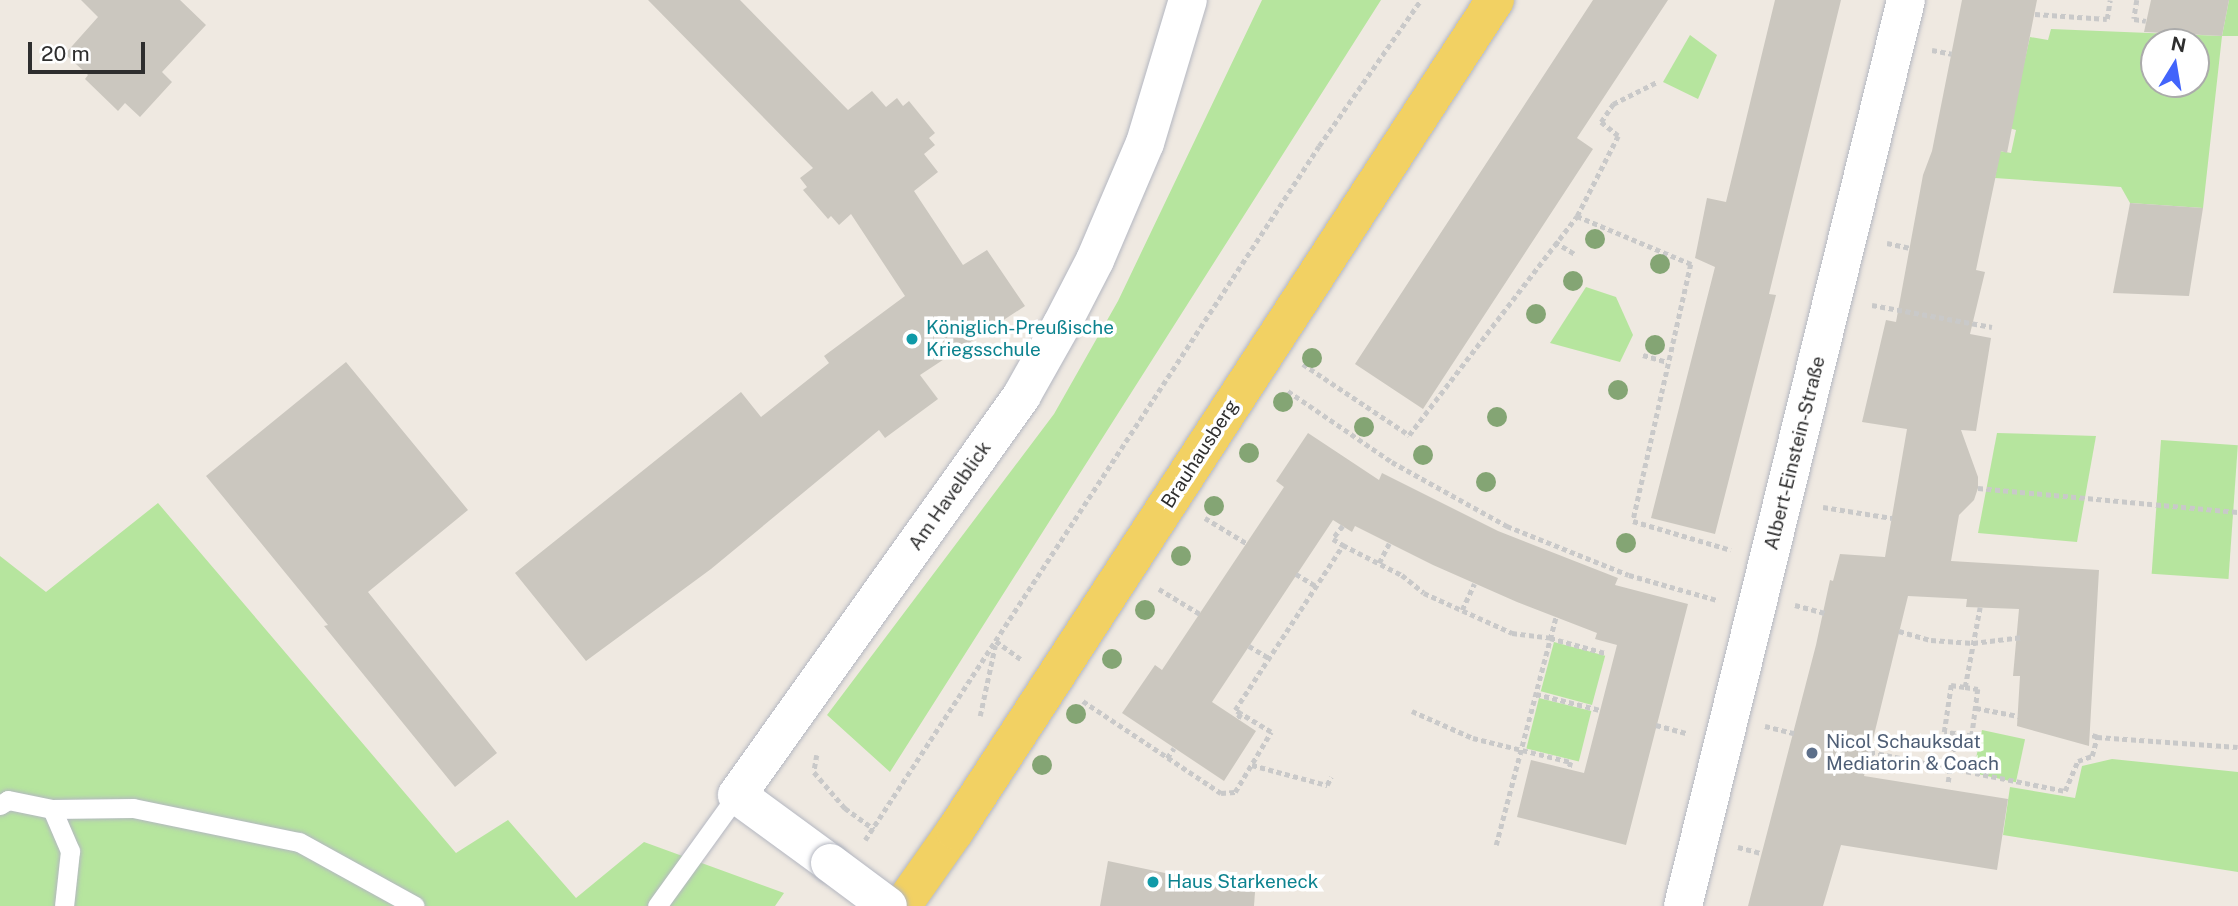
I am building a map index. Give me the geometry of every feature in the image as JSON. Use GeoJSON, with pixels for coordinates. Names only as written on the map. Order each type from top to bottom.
{"type":"FeatureCollection","features":[{"type":"Feature","properties":{"kind":"main road","name":"Brauhausberg"},"geometry":{"type":"LineString","coordinates":[[902,906],[929,871],[1495,0]]}},
{"type":"Feature","properties":{"kind":"street","name":"Am Havelblick"},"geometry":{"type":"LineString","coordinates":[[737,795],[1021,394],[1062,324],[1095,260],[1145,143],[1188,0]]}},
{"type":"Feature","properties":{"kind":"street","name":"Albert-Einstein-Straße"},"geometry":{"type":"LineString","coordinates":[[1683,906],[1906,0]]}},
{"type":"Feature","properties":{"kind":"street"},"geometry":{"type":"LineString","coordinates":[[737,795],[844,856],[888,906]]}},
{"type":"Feature","properties":{"kind":"lane"},"geometry":{"type":"LineString","coordinates":[[657,906],[737,795]]}},
{"type":"Feature","properties":{"kind":"lane"},"geometry":{"type":"LineString","coordinates":[[0,805],[8,800],[52,809],[133,808],[299,842],[415,906]]}},
{"type":"Feature","properties":{"kind":"lane"},"geometry":{"type":"LineString","coordinates":[[52,809],[70,851],[64,906]]}},
{"type":"Feature","properties":{"kind":"path"},"geometry":{"type":"LineString","coordinates":[[844,856],[874,830],[1319,146],[1421,0]]}},
{"type":"Feature","properties":{"kind":"path"},"geometry":{"type":"LineString","coordinates":[[2035,13],[2107,19],[2110,0]]}},
{"type":"Feature","properties":{"kind":"path"},"geometry":{"type":"LineString","coordinates":[[2137,0],[2134,19],[2146,21]]}},
{"type":"Feature","properties":{"kind":"path"},"geometry":{"type":"LineString","coordinates":[[1931,50],[1952,54]]}},
{"type":"Feature","properties":{"kind":"path"},"geometry":{"type":"LineString","coordinates":[[1264,356],[1409,435],[1577,216],[1618,136],[1601,122],[1614,104],[1657,82]]}},
{"type":"Feature","properties":{"kind":"path"},"geometry":{"type":"LineString","coordinates":[[1577,216],[1692,264],[1667,362],[1633,521],[1769,561]]}},
{"type":"Feature","properties":{"kind":"path"},"geometry":{"type":"LineString","coordinates":[[1556,242],[1575,254]]}},
{"type":"Feature","properties":{"kind":"path"},"geometry":{"type":"LineString","coordinates":[[1892,244],[1910,248]]}},
{"type":"Feature","properties":{"kind":"path"},"geometry":{"type":"LineString","coordinates":[[1834,296],[1992,327]]}},
{"type":"Feature","properties":{"kind":"path"},"geometry":{"type":"LineString","coordinates":[[1643,355],[1667,362]]}},
{"type":"Feature","properties":{"kind":"path"},"geometry":{"type":"LineString","coordinates":[[1264,356],[1392,463],[1507,526],[1629,575],[1757,609]]}},
{"type":"Feature","properties":{"kind":"path"},"geometry":{"type":"LineString","coordinates":[[1978,488],[2238,512]]}},
{"type":"Feature","properties":{"kind":"path"},"geometry":{"type":"LineString","coordinates":[[1838,509],[1892,518]]}},
{"type":"Feature","properties":{"kind":"path"},"geometry":{"type":"LineString","coordinates":[[1213,523],[1247,543]]}},
{"type":"Feature","properties":{"kind":"path"},"geometry":{"type":"LineString","coordinates":[[1343,526],[1334,539],[1402,575],[1424,593],[1512,633],[1550,638],[1605,653]]}},
{"type":"Feature","properties":{"kind":"path"},"geometry":{"type":"LineString","coordinates":[[1379,564],[1389,544]]}},
{"type":"Feature","properties":{"kind":"path"},"geometry":{"type":"LineString","coordinates":[[996,641],[1221,793],[1235,792],[1271,732],[1239,716],[1234,710],[1343,545]]}},
{"type":"Feature","properties":{"kind":"path"},"geometry":{"type":"LineString","coordinates":[[1296,574],[1316,586]]}},
{"type":"Feature","properties":{"kind":"path"},"geometry":{"type":"LineString","coordinates":[[1462,610],[1474,584]]}},
{"type":"Feature","properties":{"kind":"path"},"geometry":{"type":"LineString","coordinates":[[1166,594],[1200,614]]}},
{"type":"Feature","properties":{"kind":"path"},"geometry":{"type":"LineString","coordinates":[[1965,687],[1980,607]]}},
{"type":"Feature","properties":{"kind":"path"},"geometry":{"type":"LineString","coordinates":[[1496,845],[1556,617]]}},
{"type":"Feature","properties":{"kind":"path"},"geometry":{"type":"LineString","coordinates":[[1899,631],[1931,639],[1973,643],[2023,637]]}},
{"type":"Feature","properties":{"kind":"path"},"geometry":{"type":"LineString","coordinates":[[1249,646],[1269,658]]}},
{"type":"Feature","properties":{"kind":"path"},"geometry":{"type":"LineString","coordinates":[[1951,685],[1965,687],[1979,689],[1972,736],[1944,732],[1951,685]]}},
{"type":"Feature","properties":{"kind":"path"},"geometry":{"type":"LineString","coordinates":[[1536,694],[1600,710]]}},
{"type":"Feature","properties":{"kind":"path"},"geometry":{"type":"LineString","coordinates":[[1976,708],[2018,716]]}},
{"type":"Feature","properties":{"kind":"path"},"geometry":{"type":"LineString","coordinates":[[1412,711],[1473,738],[1570,762],[1569,769]]}},
{"type":"Feature","properties":{"kind":"path"},"geometry":{"type":"LineString","coordinates":[[797,712],[821,728],[814,772],[845,808],[874,830]]}},
{"type":"Feature","properties":{"kind":"path"},"geometry":{"type":"LineString","coordinates":[[1948,782],[1956,734]]}},
{"type":"Feature","properties":{"kind":"path"},"geometry":{"type":"LineString","coordinates":[[2090,735],[2238,747]]}},
{"type":"Feature","properties":{"kind":"path"},"geometry":{"type":"LineString","coordinates":[[1870,752],[2065,791],[2078,761],[2092,756],[2097,737]]}},
{"type":"Feature","properties":{"kind":"path"},"geometry":{"type":"LineString","coordinates":[[1167,758],[1174,748]]}},
{"type":"Feature","properties":{"kind":"path"},"geometry":{"type":"LineString","coordinates":[[1251,765],[1326,785],[1331,778]]}},
{"type":"Feature","properties":{"kind":"green space"},"geometry":{"type":"Polygon","coordinates":[[[1262,0],[1381,0],[890,772],[827,715],[1054,414],[1118,301],[1262,0]]]}},
{"type":"Feature","properties":{"kind":"green space"},"geometry":{"type":"Polygon","coordinates":[[[2229,0],[2238,0],[2238,36],[2222,36],[2229,0]]]}},
{"type":"Feature","properties":{"kind":"green space"},"geometry":{"type":"Polygon","coordinates":[[[2051,29],[2140,33],[2140,98],[2210,98],[2210,36],[2222,36],[2203,208],[2130,203],[2121,187],[1995,178],[2000,151],[2011,153],[2016,130],[2009,128],[2030,37],[2048,40],[2051,29]]]}},
{"type":"Feature","properties":{"kind":"green space"},"geometry":{"type":"Polygon","coordinates":[[[1690,35],[1717,55],[1698,99],[1663,82],[1690,35]]]}},
{"type":"Feature","properties":{"kind":"green space"},"geometry":{"type":"Polygon","coordinates":[[[1586,287],[1616,297],[1633,335],[1620,362],[1550,343],[1586,287]]]}},
{"type":"Feature","properties":{"kind":"green space"},"geometry":{"type":"Polygon","coordinates":[[[1997,433],[2096,436],[2077,542],[1978,533],[1997,433]]]}},
{"type":"Feature","properties":{"kind":"green space"},"geometry":{"type":"Polygon","coordinates":[[[2161,440],[2238,445],[2228,579],[2152,574],[2161,440]]]}},
{"type":"Feature","properties":{"kind":"green space"},"geometry":{"type":"Polygon","coordinates":[[[158,503],[456,853],[508,820],[576,898],[644,842],[784,893],[775,906],[0,906],[0,556],[46,592],[158,503]]]}},
{"type":"Feature","properties":{"kind":"green space"},"geometry":{"type":"Polygon","coordinates":[[[1554,642],[1605,656],[1592,705],[1541,691],[1554,642]]]}},
{"type":"Feature","properties":{"kind":"green space"},"geometry":{"type":"Polygon","coordinates":[[[1539,698],[1591,711],[1579,762],[1526,748],[1539,698]]]}},
{"type":"Feature","properties":{"kind":"green space"},"geometry":{"type":"Polygon","coordinates":[[[1982,730],[2025,739],[2016,782],[1973,773],[1982,730]]]}},
{"type":"Feature","properties":{"kind":"green space"},"geometry":{"type":"Polygon","coordinates":[[[2112,759],[2238,772],[2238,872],[2003,835],[2010,787],[2075,798],[2082,766],[2112,759]]]}},
{"type":"Feature","properties":{"kind":"building"},"geometry":{"type":"Polygon","coordinates":[[[81,0],[180,0],[206,25],[162,72],[172,82],[140,117],[125,103],[118,111],[85,79],[88,75],[65,54],[98,17],[81,0]]]}},
{"type":"Feature","properties":{"kind":"building","name":"Königlich-Preußische Kriegsschule"},"geometry":{"type":"Polygon","coordinates":[[[648,0],[740,0],[848,110],[872,91],[886,107],[897,98],[903,106],[909,101],[935,133],[929,138],[935,145],[924,154],[938,172],[914,191],[963,265],[987,250],[1025,306],[920,375],[938,399],[885,438],[879,430],[711,569],[586,661],[515,573],[741,392],[761,417],[829,363],[824,356],[905,296],[851,214],[839,225],[831,216],[828,219],[803,190],[807,187],[800,178],[813,168],[648,0]]]}},
{"type":"Feature","properties":{"kind":"building"},"geometry":{"type":"Polygon","coordinates":[[[1593,0],[1668,0],[1577,138],[1593,149],[1423,409],[1355,364],[1593,0]]]}},
{"type":"Feature","properties":{"kind":"building"},"geometry":{"type":"Polygon","coordinates":[[[1775,0],[1841,0],[1769,294],[1776,295],[1715,534],[1651,518],[1715,267],[1695,258],[1707,198],[1726,202],[1775,0]]]}},
{"type":"Feature","properties":{"kind":"building"},"geometry":{"type":"Polygon","coordinates":[[[1962,0],[2037,0],[2007,153],[2001,151],[1976,270],[1985,272],[1970,334],[1991,338],[1976,431],[1961,430],[1978,477],[1978,488],[1974,500],[1959,515],[1951,561],[2099,570],[2089,746],[2017,726],[2020,676],[2013,676],[2019,609],[1966,607],[1967,599],[1908,596],[1864,776],[2008,799],[1997,870],[1841,845],[1823,906],[1748,906],[1816,645],[1830,580],[1833,581],[1840,554],[1885,557],[1907,429],[1862,422],[1886,320],[1896,322],[1923,175],[1932,151],[1962,0]]]}},
{"type":"Feature","properties":{"kind":"building"},"geometry":{"type":"Polygon","coordinates":[[[2151,0],[2229,0],[2222,36],[2210,35],[2210,28],[2145,28],[2151,0]]]}},
{"type":"Feature","properties":{"kind":"building"},"geometry":{"type":"Polygon","coordinates":[[[2130,203],[2203,208],[2189,296],[2113,293],[2130,203]]]}},
{"type":"Feature","properties":{"kind":"building"},"geometry":{"type":"Polygon","coordinates":[[[346,362],[468,510],[368,592],[497,753],[455,787],[324,626],[328,625],[206,476],[346,362]]]}},
{"type":"Feature","properties":{"kind":"building"},"geometry":{"type":"Polygon","coordinates":[[[1308,433],[1379,480],[1382,473],[1498,531],[1618,578],[1615,585],[1688,604],[1626,845],[1517,817],[1531,760],[1584,773],[1617,645],[1595,639],[1597,633],[1433,565],[1355,526],[1352,532],[1333,520],[1212,702],[1256,731],[1224,781],[1122,713],[1155,665],[1162,670],[1284,487],[1276,481],[1308,433]]]}},
{"type":"Feature","properties":{"kind":"building","name":"Haus Starkeneck"},"geometry":{"type":"Polygon","coordinates":[[[1108,861],[1255,892],[1254,906],[1100,906],[1108,861]]]}},
{"type":"Feature","properties":{"kind":"place","name":"Königlich-Preußische Kriegsschule"},"geometry":{"type":"Point","coordinates":[912,339]}},
{"type":"Feature","properties":{"kind":"place","name":"Nicol Schauksdat Mediatorin & Coach"},"geometry":{"type":"Point","coordinates":[1812,753]}},
{"type":"Feature","properties":{"kind":"place","name":"Haus Starkeneck"},"geometry":{"type":"Point","coordinates":[1153,882]}}]}
